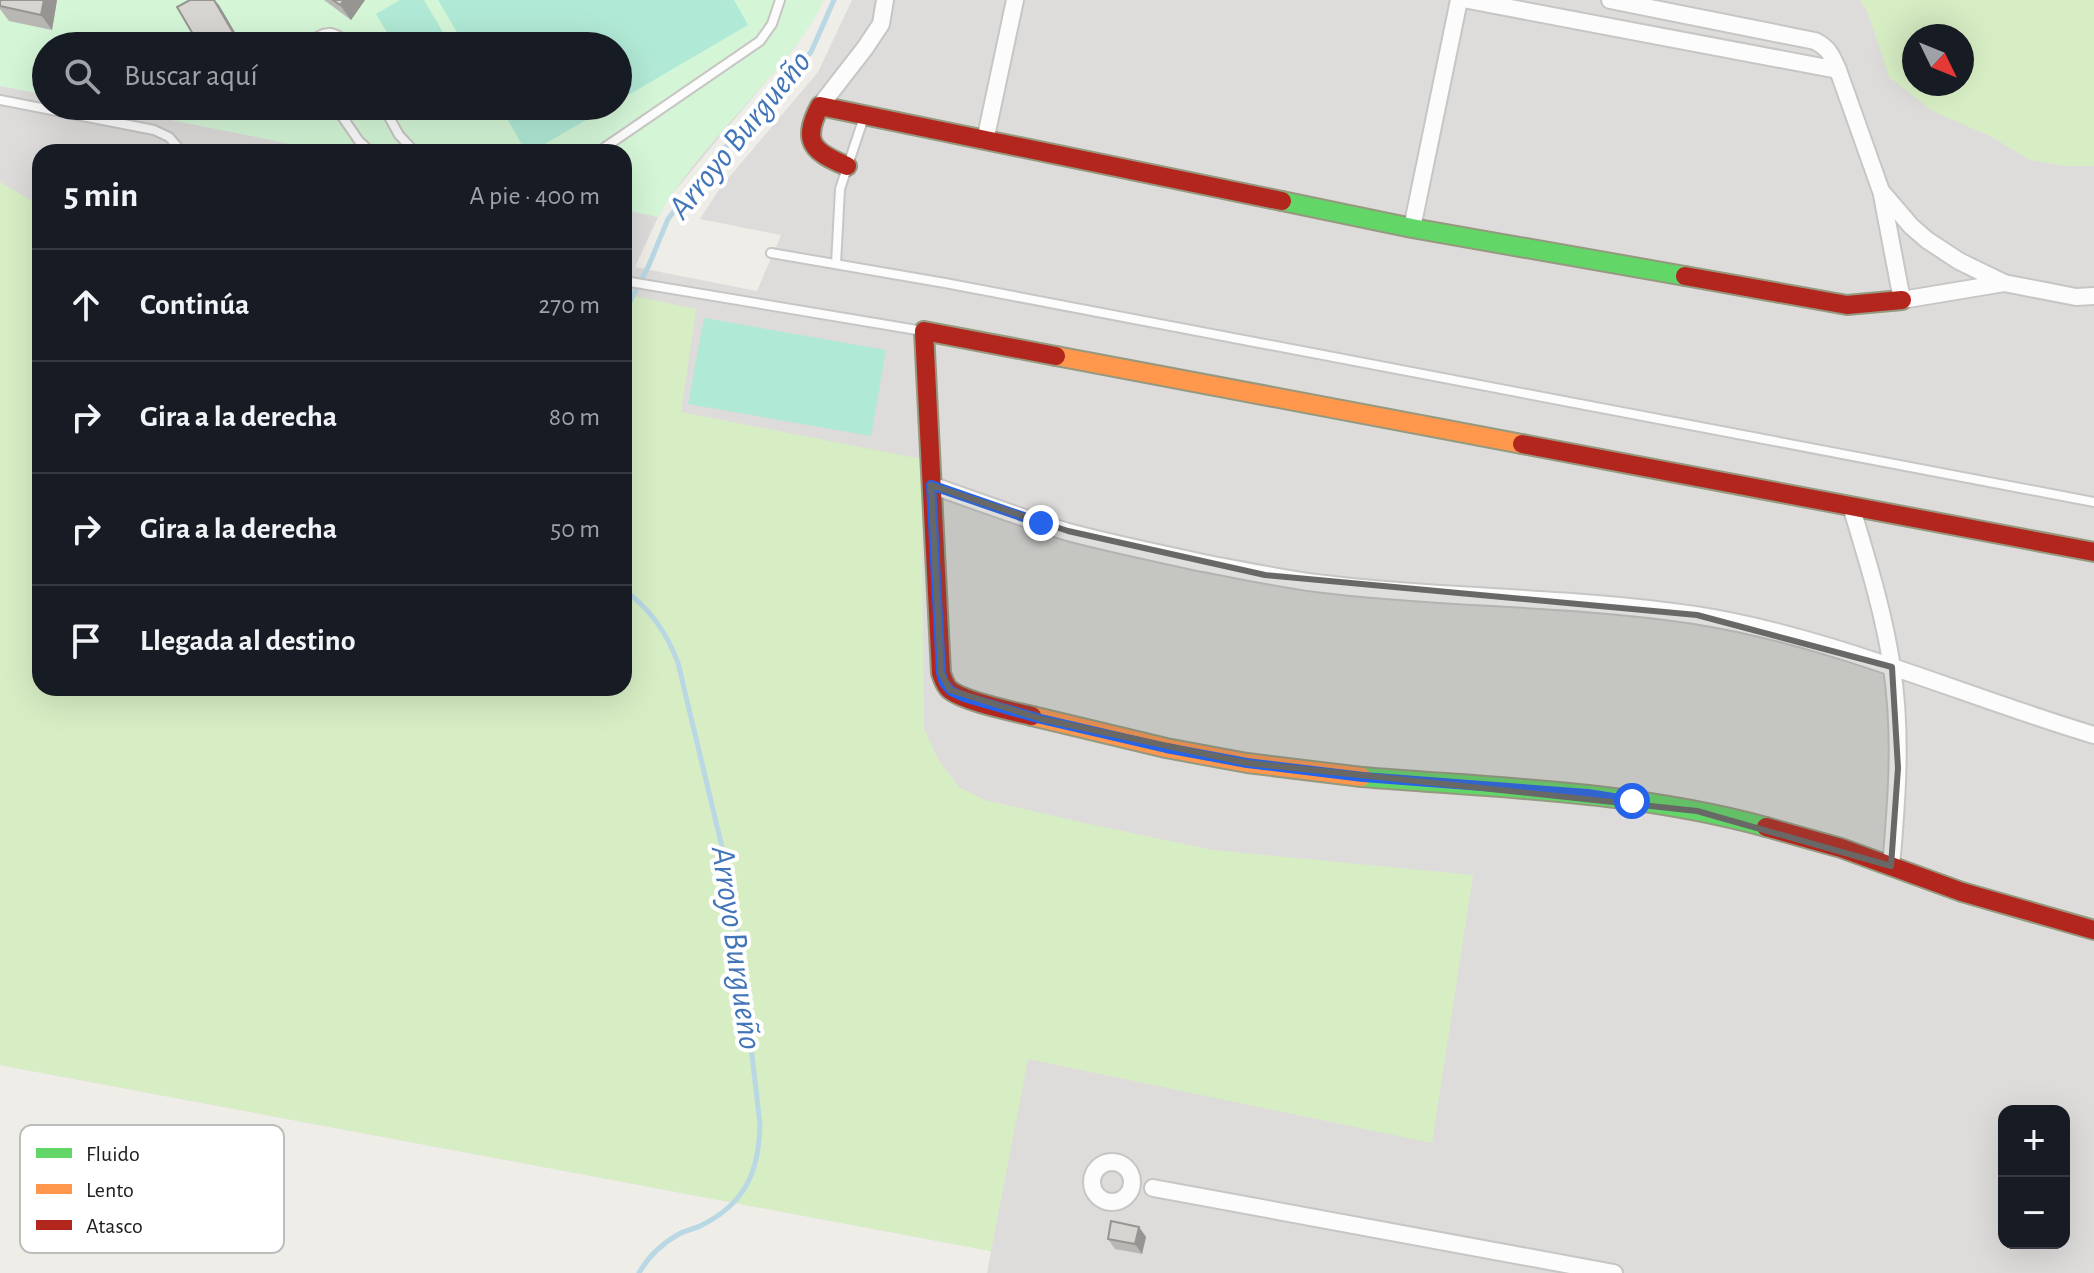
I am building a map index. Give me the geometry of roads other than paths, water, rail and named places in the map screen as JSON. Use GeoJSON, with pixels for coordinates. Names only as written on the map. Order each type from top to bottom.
{"type":"FeatureCollection","features":[{"type":"Feature","properties":{"kind":"street"},"geometry":{"type":"LineString","coordinates":[[847,166],[819,153],[811,142],[810,123],[881,24],[885,0]]}},
{"type":"Feature","properties":{"kind":"street"},"geometry":{"type":"LineString","coordinates":[[985,141],[1015,0]]}},
{"type":"Feature","properties":{"kind":"street"},"geometry":{"type":"LineString","coordinates":[[1412,228],[1459,0]]}},
{"type":"Feature","properties":{"kind":"street"},"geometry":{"type":"LineString","coordinates":[[1468,0],[1838,70]]}},
{"type":"Feature","properties":{"kind":"street"},"geometry":{"type":"LineString","coordinates":[[1610,0],[1815,41],[1826,47],[1838,70],[1881,191],[1902,300]]}},
{"type":"Feature","properties":{"kind":"street"},"geometry":{"type":"LineString","coordinates":[[820,106],[1412,228],[1847,305],[1902,300],[2004,283]]}},
{"type":"Feature","properties":{"kind":"street"},"geometry":{"type":"LineString","coordinates":[[1881,191],[1911,226],[1959,261],[2004,283],[2076,297],[2094,296]]}},
{"type":"Feature","properties":{"kind":"street"},"geometry":{"type":"LineString","coordinates":[[2076,297],[2094,308]]}},
{"type":"Feature","properties":{"kind":"street"},"geometry":{"type":"LineString","coordinates":[[2094,552],[924,331],[941,673],[951,691],[1041,719],[1247,763],[1363,777],[1588,794],[1697,811],[1841,848],[1962,892],[2094,930]]}},
{"type":"Feature","properties":{"kind":"street"},"geometry":{"type":"LineString","coordinates":[[931,485],[1080,535],[1265,575],[1351,587],[1597,604],[1697,615],[1796,638],[1892,667],[2094,735]]}},
{"type":"Feature","properties":{"kind":"street"},"geometry":{"type":"LineString","coordinates":[[1851,506],[1878,601],[1892,667],[1898,768],[1891,866]]}},
{"type":"Feature","properties":{"kind":"street"},"geometry":{"type":"LineString","coordinates":[[1153,1188],[1119,1163],[1106,1162],[1092,1176],[1093,1189],[1101,1199],[1114,1202],[1153,1188],[1614,1273]]}},
{"type":"Feature","properties":{"kind":"street"},"geometry":{"type":"LineString","coordinates":[[1126,1197],[1132,1185],[1129,1172]]}},
{"type":"Feature","properties":{"kind":"lane"},"geometry":{"type":"LineString","coordinates":[[610,144],[760,41],[772,24],[780,0]]}},
{"type":"Feature","properties":{"kind":"lane"},"geometry":{"type":"LineString","coordinates":[[0,100],[32,106]]}},
{"type":"Feature","properties":{"kind":"lane"},"geometry":{"type":"LineString","coordinates":[[836,264],[840,189],[864,116]]}},
{"type":"Feature","properties":{"kind":"lane"},"geometry":{"type":"LineString","coordinates":[[103,120],[154,130],[177,144]]}},
{"type":"Feature","properties":{"kind":"lane"},"geometry":{"type":"LineString","coordinates":[[345,120],[362,144]]}},
{"type":"Feature","properties":{"kind":"lane"},"geometry":{"type":"LineString","coordinates":[[391,120],[407,144]]}},
{"type":"Feature","properties":{"kind":"lane"},"geometry":{"type":"LineString","coordinates":[[771,253],[2094,502]]}},
{"type":"Feature","properties":{"kind":"lane"},"geometry":{"type":"LineString","coordinates":[[632,282],[924,331]]}},
{"type":"Feature","properties":{"kind":"waterway","name":"Arroyo Burgueño"},"geometry":{"type":"LineString","coordinates":[[632,298],[668,219],[708,167],[811,52],[834,0]]}},
{"type":"Feature","properties":{"kind":"waterway","name":"Arroyo Burgueño"},"geometry":{"type":"LineString","coordinates":[[632,597],[657,622],[678,663],[733,893],[760,1124],[753,1171],[739,1196],[717,1216],[667,1242],[651,1256],[639,1273]]}}]}
